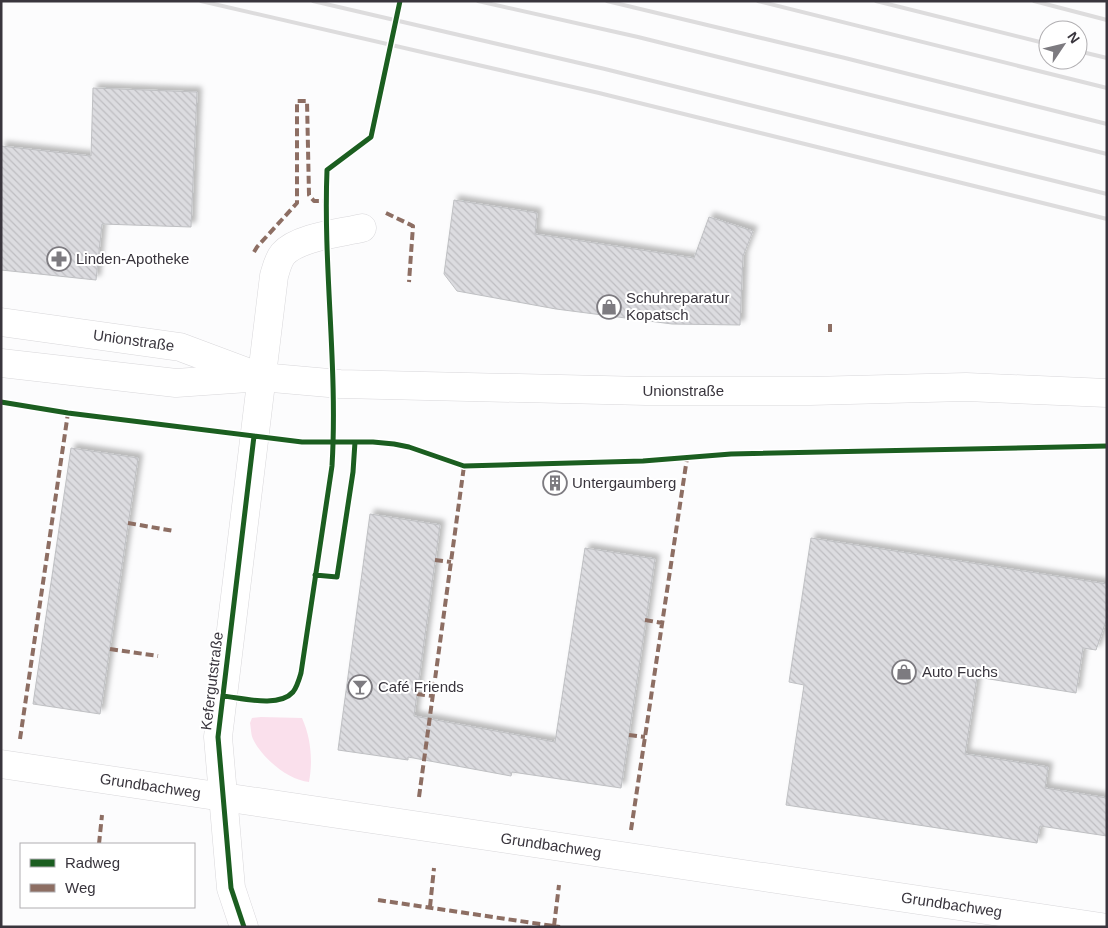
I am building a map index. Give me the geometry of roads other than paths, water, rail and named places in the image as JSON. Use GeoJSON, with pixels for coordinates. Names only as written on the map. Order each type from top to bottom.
{"type":"FeatureCollection","features":[{"type":"Feature","properties":{"kind":"street"},"geometry":{"type":"LineString","coordinates":[[261,377],[274,276],[284,254],[295,246],[314,238],[362,228]]}},
{"type":"Feature","properties":{"kind":"street","name":"Unionstraße"},"geometry":{"type":"LineString","coordinates":[[1,322],[180,346],[261,377]]}},
{"type":"Feature","properties":{"kind":"street","name":"Unionstraße"},"geometry":{"type":"LineString","coordinates":[[1,363],[176,383],[261,377],[340,384],[636,391],[810,391],[966,387],[1107,393]]}},
{"type":"Feature","properties":{"kind":"street","name":"Kefergutstraße"},"geometry":{"type":"LineString","coordinates":[[244,927],[231,888],[218,737],[261,377]]}},
{"type":"Feature","properties":{"kind":"street","name":"Grundbachweg"},"geometry":{"type":"LineString","coordinates":[[1,764],[1101,927]]}},
{"type":"Feature","properties":{"kind":"railway"},"geometry":{"type":"LineString","coordinates":[[201,1],[599,93],[1107,219]]}},
{"type":"Feature","properties":{"kind":"railway"},"geometry":{"type":"LineString","coordinates":[[313,1],[605,69],[1107,194]]}},
{"type":"Feature","properties":{"kind":"railway"},"geometry":{"type":"LineString","coordinates":[[478,1],[638,37],[1107,154]]}},
{"type":"Feature","properties":{"kind":"railway"},"geometry":{"type":"LineString","coordinates":[[607,1],[845,58],[1107,124]]}},
{"type":"Feature","properties":{"kind":"railway"},"geometry":{"type":"LineString","coordinates":[[758,1],[1107,88]]}},
{"type":"Feature","properties":{"kind":"railway"},"geometry":{"type":"LineString","coordinates":[[876,1],[1038,42]]}},
{"type":"Feature","properties":{"kind":"railway"},"geometry":{"type":"LineString","coordinates":[[1034,1],[1107,20]]}},
{"type":"Feature","properties":{"kind":"railway"},"geometry":{"type":"LineString","coordinates":[[1088,53],[1107,58]]}},
{"type":"Feature","properties":{"kind":"place","name":"Linden-Apotheke"},"geometry":{"type":"Point","coordinates":[59,259]}},
{"type":"Feature","properties":{"kind":"place","name":"Schuhreparatur Kopatsch"},"geometry":{"type":"Point","coordinates":[609,307]}},
{"type":"Feature","properties":{"kind":"place","name":"Untergaumberg"},"geometry":{"type":"Point","coordinates":[555,483]}},
{"type":"Feature","properties":{"kind":"place","name":"Auto Fuchs"},"geometry":{"type":"Point","coordinates":[904,672]}},
{"type":"Feature","properties":{"kind":"place","name":"Café Friends"},"geometry":{"type":"Point","coordinates":[360,687]}}]}
